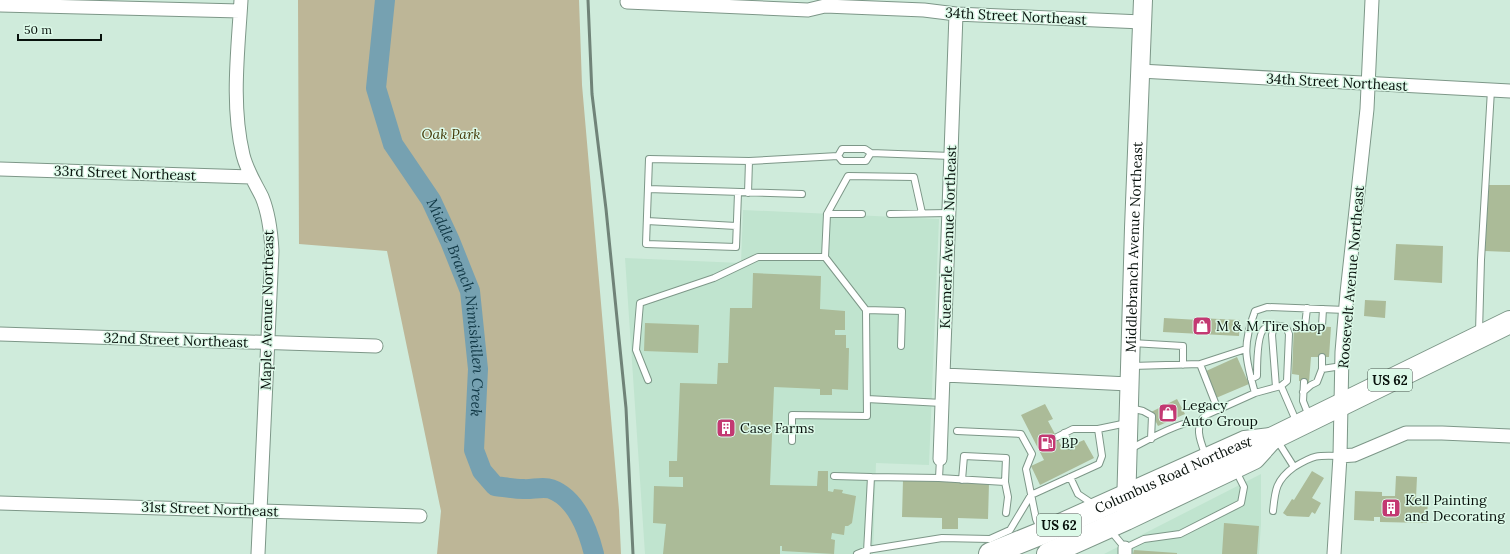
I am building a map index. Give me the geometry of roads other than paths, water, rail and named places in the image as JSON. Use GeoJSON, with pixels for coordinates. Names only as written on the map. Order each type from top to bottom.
{"type":"FeatureCollection","features":[{"type":"Feature","properties":{"kind":"highway","name":"Columbus Road Northeast"},"geometry":{"type":"LineString","coordinates":[[990,554],[1098,508],[1245,442],[1273,438],[1510,322]]}},
{"type":"Feature","properties":{"kind":"highway","name":"Columbus Road Northeast"},"geometry":{"type":"LineString","coordinates":[[1048,554],[1254,458],[1273,438]]}},
{"type":"Feature","properties":{"kind":"street","name":"Middlebranch Avenue Northeast"},"geometry":{"type":"LineString","coordinates":[[1117,523],[1127,495],[1129,384],[1143,0]]}},
{"type":"Feature","properties":{"kind":"street","name":"Roosevelt Avenue Northeast"},"geometry":{"type":"LineString","coordinates":[[1334,554],[1340,456],[1342,366],[1346,310],[1366,116],[1372,0]]}},
{"type":"Feature","properties":{"kind":"street","name":"34th Street Northeast"},"geometry":{"type":"LineString","coordinates":[[627,2],[808,10],[825,6],[924,10],[956,14],[1142,22]]}},
{"type":"Feature","properties":{"kind":"street"},"geometry":{"type":"LineString","coordinates":[[0,4],[240,6]]}},
{"type":"Feature","properties":{"kind":"street","name":"Maple Avenue Northeast"},"geometry":{"type":"LineString","coordinates":[[240,6],[237,82],[237,114],[239,134],[251,177],[262,198],[268,214],[271,229],[272,251],[258,554]]}},
{"type":"Feature","properties":{"kind":"street","name":"Kuemerle Avenue Northeast"},"geometry":{"type":"LineString","coordinates":[[940,459],[956,14]]}},
{"type":"Feature","properties":{"kind":"street","name":"34th Street Northeast"},"geometry":{"type":"LineString","coordinates":[[1140,72],[1510,91]]}},
{"type":"Feature","properties":{"kind":"street","name":"33rd Street Northeast"},"geometry":{"type":"LineString","coordinates":[[0,169],[251,177]]}},
{"type":"Feature","properties":{"kind":"street","name":"32nd Street Northeast"},"geometry":{"type":"LineString","coordinates":[[0,334],[376,346]]}},
{"type":"Feature","properties":{"kind":"street"},"geometry":{"type":"LineString","coordinates":[[944,375],[1129,384]]}},
{"type":"Feature","properties":{"kind":"street"},"geometry":{"type":"LineString","coordinates":[[1340,456],[1354,455],[1406,433],[1424,432],[1510,436]]}},
{"type":"Feature","properties":{"kind":"street","name":"31st Street Northeast"},"geometry":{"type":"LineString","coordinates":[[0,503],[420,516]]}},
{"type":"Feature","properties":{"kind":"lane"},"geometry":{"type":"LineString","coordinates":[[1479,337],[1481,260],[1491,90]]}},
{"type":"Feature","properties":{"kind":"lane"},"geometry":{"type":"LineString","coordinates":[[838,156],[842,149],[865,149],[871,153],[951,156]]}},
{"type":"Feature","properties":{"kind":"lane"},"geometry":{"type":"LineString","coordinates":[[838,156],[842,161],[866,161],[871,153]]}},
{"type":"Feature","properties":{"kind":"lane"},"geometry":{"type":"LineString","coordinates":[[738,193],[736,247],[646,244],[649,158],[749,162],[838,156]]}},
{"type":"Feature","properties":{"kind":"lane"},"geometry":{"type":"LineString","coordinates":[[748,193],[749,162]]}},
{"type":"Feature","properties":{"kind":"lane"},"geometry":{"type":"LineString","coordinates":[[792,442],[792,415],[868,416],[866,310],[825,257],[827,214],[848,176],[914,177],[922,213]]}},
{"type":"Feature","properties":{"kind":"lane"},"geometry":{"type":"LineString","coordinates":[[648,189],[802,194]]}},
{"type":"Feature","properties":{"kind":"lane"},"geometry":{"type":"LineString","coordinates":[[890,214],[949,213]]}},
{"type":"Feature","properties":{"kind":"lane"},"geometry":{"type":"LineString","coordinates":[[827,214],[862,214]]}},
{"type":"Feature","properties":{"kind":"lane"},"geometry":{"type":"LineString","coordinates":[[647,222],[736,226]]}},
{"type":"Feature","properties":{"kind":"lane"},"geometry":{"type":"LineString","coordinates":[[648,380],[636,350],[640,303],[714,278],[758,257],[825,257]]}},
{"type":"Feature","properties":{"kind":"lane"},"geometry":{"type":"LineString","coordinates":[[1255,393],[1247,367],[1246,349],[1248,334],[1255,311],[1267,307],[1346,310]]}},
{"type":"Feature","properties":{"kind":"lane"},"geometry":{"type":"LineString","coordinates":[[1305,326],[1307,308]]}},
{"type":"Feature","properties":{"kind":"lane"},"geometry":{"type":"LineString","coordinates":[[1322,326],[1323,309]]}},
{"type":"Feature","properties":{"kind":"lane"},"geometry":{"type":"LineString","coordinates":[[866,310],[902,312],[901,346]]}},
{"type":"Feature","properties":{"kind":"lane"},"geometry":{"type":"LineString","coordinates":[[1207,460],[1199,434],[1201,419],[1206,415],[1255,393],[1279,386],[1287,381],[1289,334],[1286,327],[1274,325],[1265,328],[1260,333],[1256,376],[1251,379]]}},
{"type":"Feature","properties":{"kind":"lane"},"geometry":{"type":"LineString","coordinates":[[1274,325],[1272,335],[1279,386],[1304,423]]}},
{"type":"Feature","properties":{"kind":"lane"},"geometry":{"type":"LineString","coordinates":[[1131,343],[1183,346],[1183,365]]}},
{"type":"Feature","properties":{"kind":"lane"},"geometry":{"type":"LineString","coordinates":[[1130,366],[1200,364],[1246,349]]}},
{"type":"Feature","properties":{"kind":"lane"},"geometry":{"type":"LineString","coordinates":[[1303,392],[1317,382],[1322,369],[1322,357]]}},
{"type":"Feature","properties":{"kind":"lane"},"geometry":{"type":"LineString","coordinates":[[1200,364],[1218,410]]}},
{"type":"Feature","properties":{"kind":"lane"},"geometry":{"type":"LineString","coordinates":[[1322,369],[1342,366]]}},
{"type":"Feature","properties":{"kind":"lane"},"geometry":{"type":"LineString","coordinates":[[1304,382],[1304,423]]}},
{"type":"Feature","properties":{"kind":"lane"},"geometry":{"type":"LineString","coordinates":[[867,399],[942,403]]}},
{"type":"Feature","properties":{"kind":"lane"},"geometry":{"type":"LineString","coordinates":[[1057,437],[1073,429],[1098,429],[1129,415],[1143,411],[1152,416],[1151,439]]}},
{"type":"Feature","properties":{"kind":"lane"},"geometry":{"type":"LineString","coordinates":[[1128,449],[1151,439],[1163,431],[1183,424]]}},
{"type":"Feature","properties":{"kind":"lane"},"geometry":{"type":"LineString","coordinates":[[857,554],[942,538],[990,538],[1010,530],[1031,495],[1057,480],[1070,477],[1099,464],[1102,456],[1098,429]]}},
{"type":"Feature","properties":{"kind":"lane"},"geometry":{"type":"LineString","coordinates":[[957,431],[1021,434],[1032,454],[1026,469],[1036,518],[1043,532]]}},
{"type":"Feature","properties":{"kind":"lane"},"geometry":{"type":"LineString","coordinates":[[1064,433],[1071,446]]}},
{"type":"Feature","properties":{"kind":"lane"},"geometry":{"type":"LineString","coordinates":[[1273,438],[1294,467]]}},
{"type":"Feature","properties":{"kind":"lane"},"geometry":{"type":"LineString","coordinates":[[1030,449],[1036,446]]}},
{"type":"Feature","properties":{"kind":"lane"},"geometry":{"type":"LineString","coordinates":[[1273,511],[1275,495],[1279,482],[1284,474],[1311,457],[1320,455],[1340,456]]}},
{"type":"Feature","properties":{"kind":"lane"},"geometry":{"type":"LineString","coordinates":[[962,480],[964,456],[1006,458],[1005,482],[1008,497],[1006,513]]}},
{"type":"Feature","properties":{"kind":"lane"},"geometry":{"type":"LineString","coordinates":[[940,459],[940,478]]}},
{"type":"Feature","properties":{"kind":"lane"},"geometry":{"type":"LineString","coordinates":[[1080,465],[1083,472]]}},
{"type":"Feature","properties":{"kind":"lane"},"geometry":{"type":"LineString","coordinates":[[1117,523],[1125,551],[1144,539],[1180,534],[1241,503],[1244,487],[1234,467]]}},
{"type":"Feature","properties":{"kind":"lane"},"geometry":{"type":"LineString","coordinates":[[834,476],[940,478],[1005,482]]}},
{"type":"Feature","properties":{"kind":"lane"},"geometry":{"type":"LineString","coordinates":[[867,552],[871,477]]}},
{"type":"Feature","properties":{"kind":"lane"},"geometry":{"type":"LineString","coordinates":[[1070,477],[1078,494],[1098,508]]}},
{"type":"Feature","properties":{"kind":"waterway","name":"Middle Branch Nimishillen Creek"},"geometry":{"type":"LineString","coordinates":[[385,0],[376,88],[393,144],[431,200],[450,241],[470,291],[478,369],[474,450],[482,471],[495,486],[520,489],[548,488],[560,493],[574,507],[580,516],[594,554]]}},
{"type":"Feature","properties":{"kind":"railway"},"geometry":{"type":"LineString","coordinates":[[588,0],[592,94],[606,209],[626,408],[633,554]]}},
{"type":"Feature","properties":{"kind":"place","name":"M & M Tire Shop"},"geometry":{"type":"Point","coordinates":[1202,326]}},
{"type":"Feature","properties":{"kind":"place","name":"Legacy Auto Group"},"geometry":{"type":"Point","coordinates":[1168,413]}},
{"type":"Feature","properties":{"kind":"place","name":"Case Farms"},"geometry":{"type":"Point","coordinates":[726,428]}},
{"type":"Feature","properties":{"kind":"place","name":"BP"},"geometry":{"type":"Point","coordinates":[1047,443]}},
{"type":"Feature","properties":{"kind":"place","name":"Kell Painting and Decorating"},"geometry":{"type":"Point","coordinates":[1391,508]}},
{"type":"Feature","properties":{"kind":"park label","name":"Oak Park"},"geometry":{"type":"Point","coordinates":[451,134]}}]}
